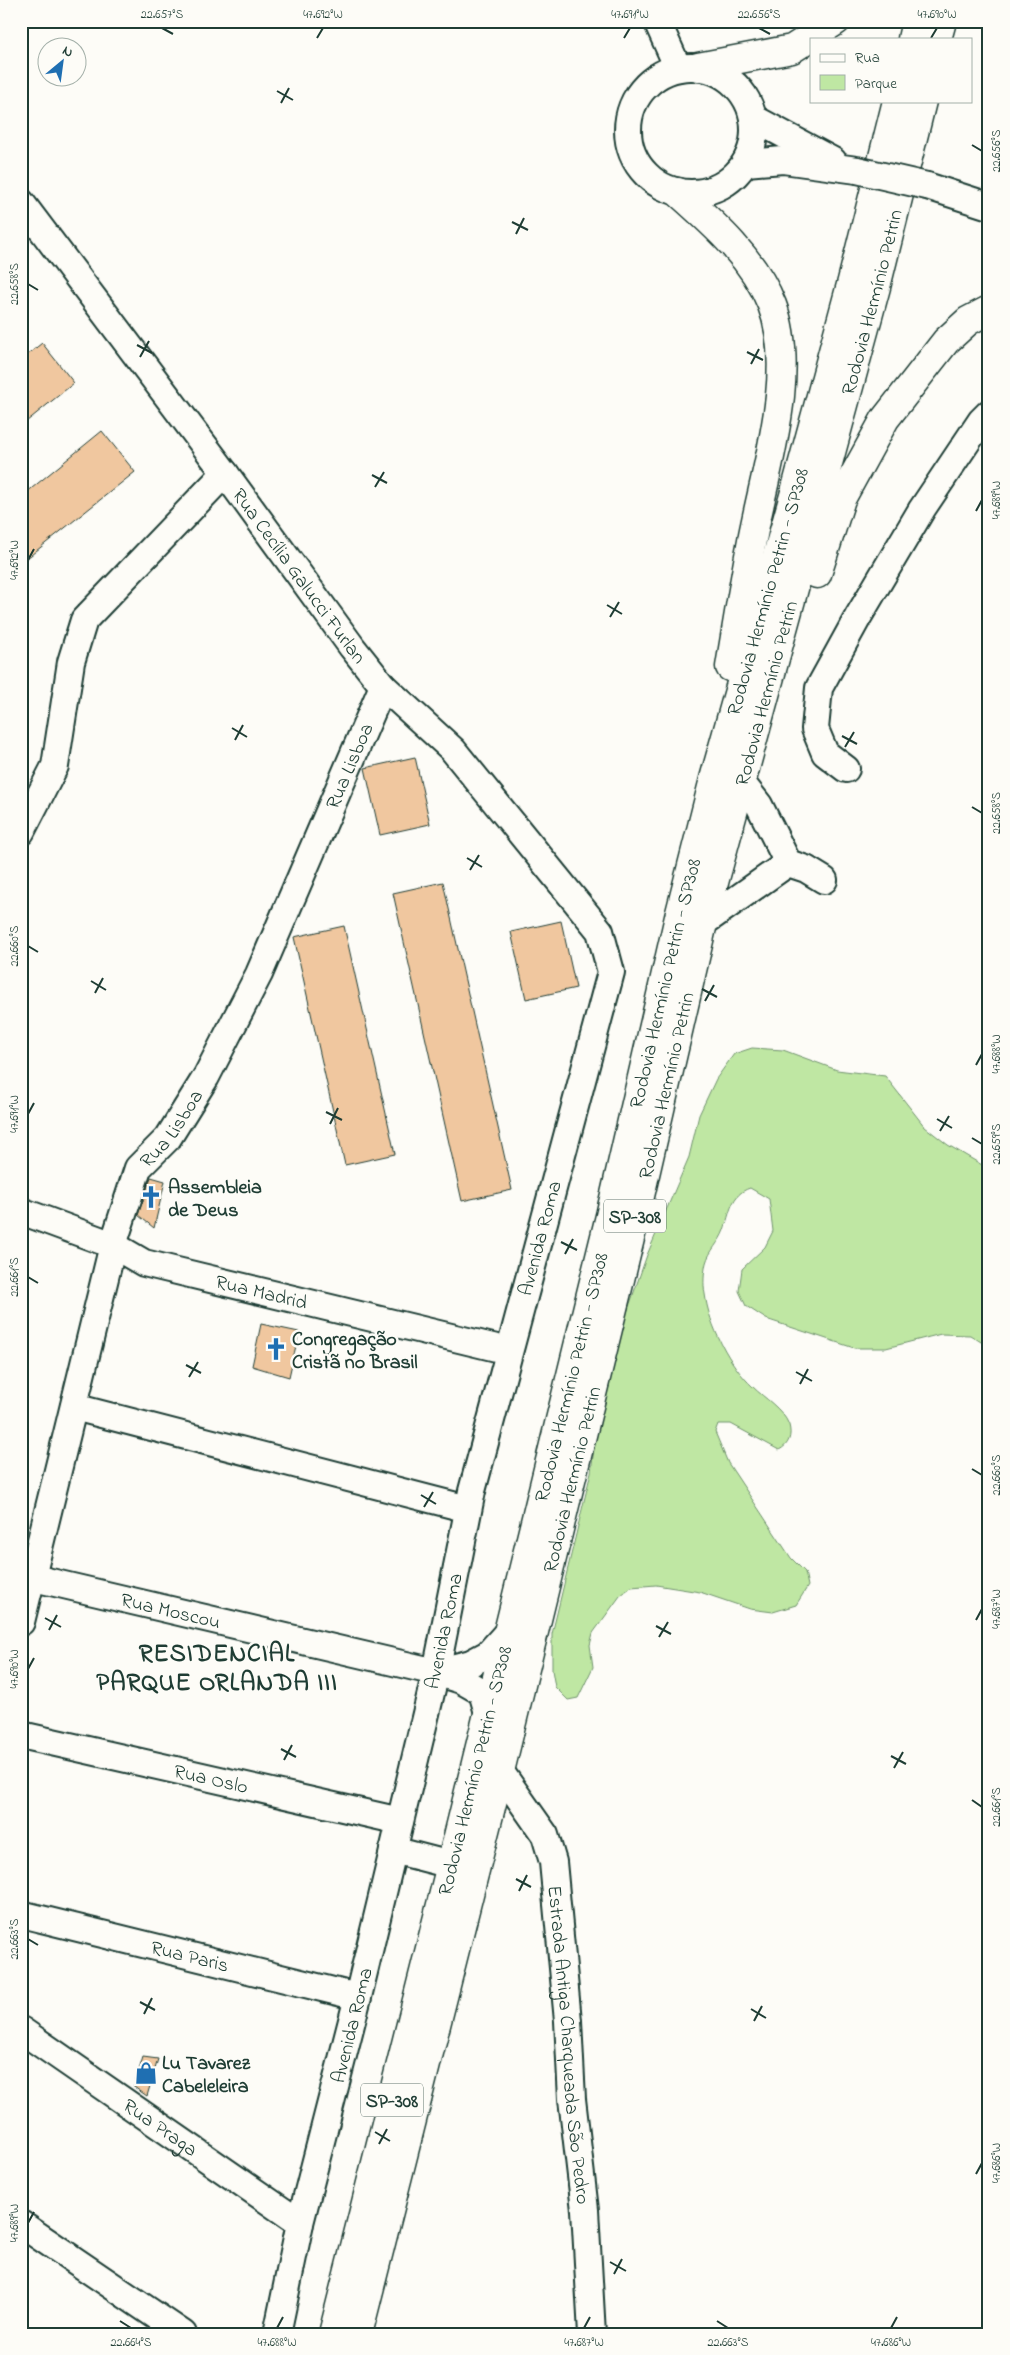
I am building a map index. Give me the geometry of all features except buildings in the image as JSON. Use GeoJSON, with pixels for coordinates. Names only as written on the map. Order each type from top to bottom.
{"type":"FeatureCollection","features":[{"type":"Feature","properties":{"kind":"main road"},"geometry":{"type":"LineString","coordinates":[[688,67],[792,49],[836,21]]}},
{"type":"Feature","properties":{"kind":"main road"},"geometry":{"type":"LineString","coordinates":[[912,38],[916,21]]}},
{"type":"Feature","properties":{"kind":"main road"},"geometry":{"type":"LineString","coordinates":[[937,38],[942,21]]}},
{"type":"Feature","properties":{"kind":"main road","name":"Rodovia Hermínio Petrin - SP308"},"geometry":{"type":"LineString","coordinates":[[333,2334],[451,1866],[506,1634],[610,1216],[679,917],[714,779],[798,482],[897,102]]}},
{"type":"Feature","properties":{"kind":"main road","name":"Rodovia Hermínio Petrin"},"geometry":{"type":"LineString","coordinates":[[358,2334],[500,1771],[634,1222],[703,923],[876,287],[922,102]]}},
{"type":"Feature","properties":{"kind":"main road"},"geometry":{"type":"LineString","coordinates":[[678,192],[722,231],[758,277],[772,305],[780,338],[781,395],[752,541],[728,679],[714,779]]}},
{"type":"Feature","properties":{"kind":"main road"},"geometry":{"type":"LineString","coordinates":[[743,773],[764,724],[811,594],[841,499],[885,419],[946,341],[968,321],[989,310]]}},
{"type":"Feature","properties":{"kind":"street"},"geometry":{"type":"LineString","coordinates":[[657,21],[688,67]]}},
{"type":"Feature","properties":{"kind":"street"},"geometry":{"type":"LineString","coordinates":[[688,67],[717,72],[734,83],[746,99],[753,118],[754,141],[746,163],[733,178],[716,188],[697,193],[678,192],[660,185],[645,173],[634,157],[628,139],[628,120],[634,102],[645,86],[660,74],[688,67]]}},
{"type":"Feature","properties":{"kind":"street"},"geometry":{"type":"LineString","coordinates":[[753,118],[850,168]]}},
{"type":"Feature","properties":{"kind":"street"},"geometry":{"type":"LineString","coordinates":[[746,163],[783,160],[850,168],[934,188],[989,206]]}},
{"type":"Feature","properties":{"kind":"street"},"geometry":{"type":"LineString","coordinates":[[934,188],[989,193]]}},
{"type":"Feature","properties":{"kind":"street","name":"Rua Cecília Galucci Furlan"},"geometry":{"type":"LineString","coordinates":[[21,203],[225,473],[352,648],[383,686],[453,750],[600,931]]}},
{"type":"Feature","properties":{"kind":"street"},"geometry":{"type":"LineString","coordinates":[[846,769],[825,753],[815,729],[818,688],[922,509],[981,421],[989,413]]}},
{"type":"Feature","properties":{"kind":"street"},"geometry":{"type":"LineString","coordinates":[[21,832],[54,766],[70,662],[84,620],[225,473]]}},
{"type":"Feature","properties":{"kind":"street","name":"Rua Lisboa"},"geometry":{"type":"LineString","coordinates":[[21,1622],[27,1576],[74,1407],[113,1245],[138,1168],[168,1138],[206,1077],[259,974],[383,686]]}},
{"type":"Feature","properties":{"kind":"street"},"geometry":{"type":"LineString","coordinates":[[743,773],[788,863],[806,869],[824,880]]}},
{"type":"Feature","properties":{"kind":"street"},"geometry":{"type":"LineString","coordinates":[[703,923],[788,863]]}},
{"type":"Feature","properties":{"kind":"street","name":"Avenida Roma"},"geometry":{"type":"LineString","coordinates":[[277,2334],[300,2223],[358,1997],[436,1672],[468,1509],[611,972],[600,931]]}},
{"type":"Feature","properties":{"kind":"street","name":"Rua Madrid"},"geometry":{"type":"LineString","coordinates":[[21,1211],[113,1245],[144,1263],[509,1351]]}},
{"type":"Feature","properties":{"kind":"street"},"geometry":{"type":"LineString","coordinates":[[74,1407],[468,1509]]}},
{"type":"Feature","properties":{"kind":"street","name":"Rua Moscou"},"geometry":{"type":"LineString","coordinates":[[27,1576],[436,1672],[461,1680],[482,1692],[488,1713]]}},
{"type":"Feature","properties":{"kind":"street"},"geometry":{"type":"LineString","coordinates":[[436,1672],[471,1663],[488,1654],[506,1634]]}},
{"type":"Feature","properties":{"kind":"street","name":"Rua Oslo"},"geometry":{"type":"LineString","coordinates":[[21,1735],[400,1821]]}},
{"type":"Feature","properties":{"kind":"street","name":"Estrada Antiga Charqueada São Pedro"},"geometry":{"type":"LineString","coordinates":[[500,1771],[545,1835],[553,1862],[568,2021],[572,2099],[585,2210],[592,2334]]}},
{"type":"Feature","properties":{"kind":"street"},"geometry":{"type":"LineString","coordinates":[[393,1850],[451,1866]]}},
{"type":"Feature","properties":{"kind":"street","name":"Rua Paris"},"geometry":{"type":"LineString","coordinates":[[21,1914],[358,1997]]}},
{"type":"Feature","properties":{"kind":"street","name":"Rua Praga"},"geometry":{"type":"LineString","coordinates":[[21,2030],[300,2223]]}},
{"type":"Feature","properties":{"kind":"street"},"geometry":{"type":"LineString","coordinates":[[21,2224],[183,2334]]}},
{"type":"Feature","properties":{"kind":"green space"},"geometry":{"type":"Polygon","coordinates":[[[752,1048],[783,1050],[837,1070],[885,1076],[925,1127],[948,1145],[989,1169],[989,1347],[970,1335],[941,1334],[886,1348],[854,1348],[766,1319],[746,1306],[739,1291],[742,1269],[765,1247],[773,1231],[769,1199],[750,1188],[739,1195],[732,1205],[722,1234],[706,1263],[704,1290],[707,1306],[728,1356],[744,1378],[773,1404],[786,1419],[789,1425],[790,1436],[785,1446],[779,1450],[731,1424],[718,1424],[715,1432],[728,1463],[791,1558],[805,1572],[808,1586],[796,1605],[773,1612],[750,1609],[700,1592],[656,1585],[631,1587],[620,1596],[593,1633],[590,1645],[593,1667],[578,1698],[568,1700],[555,1687],[552,1670],[552,1634],[591,1472],[597,1424],[612,1355],[647,1255],[689,1157],[699,1115],[716,1079],[734,1054],[752,1048]]]}},
{"type":"Feature","properties":{"kind":"place","name":"Assembleia de Deus"},"geometry":{"type":"Point","coordinates":[151,1197]}},
{"type":"Feature","properties":{"kind":"place","name":"Congregação Cristã no Brasil"},"geometry":{"type":"Point","coordinates":[276,1349]}},
{"type":"Feature","properties":{"kind":"place","name":"Lu Tavarez Cabeleleira"},"geometry":{"type":"Point","coordinates":[146,2073]}},
{"type":"Feature","properties":{"kind":"district","name":"RESIDENCIAL PARQUE ORLANDA III"},"geometry":{"type":"Point","coordinates":[217,1666]}}]}
